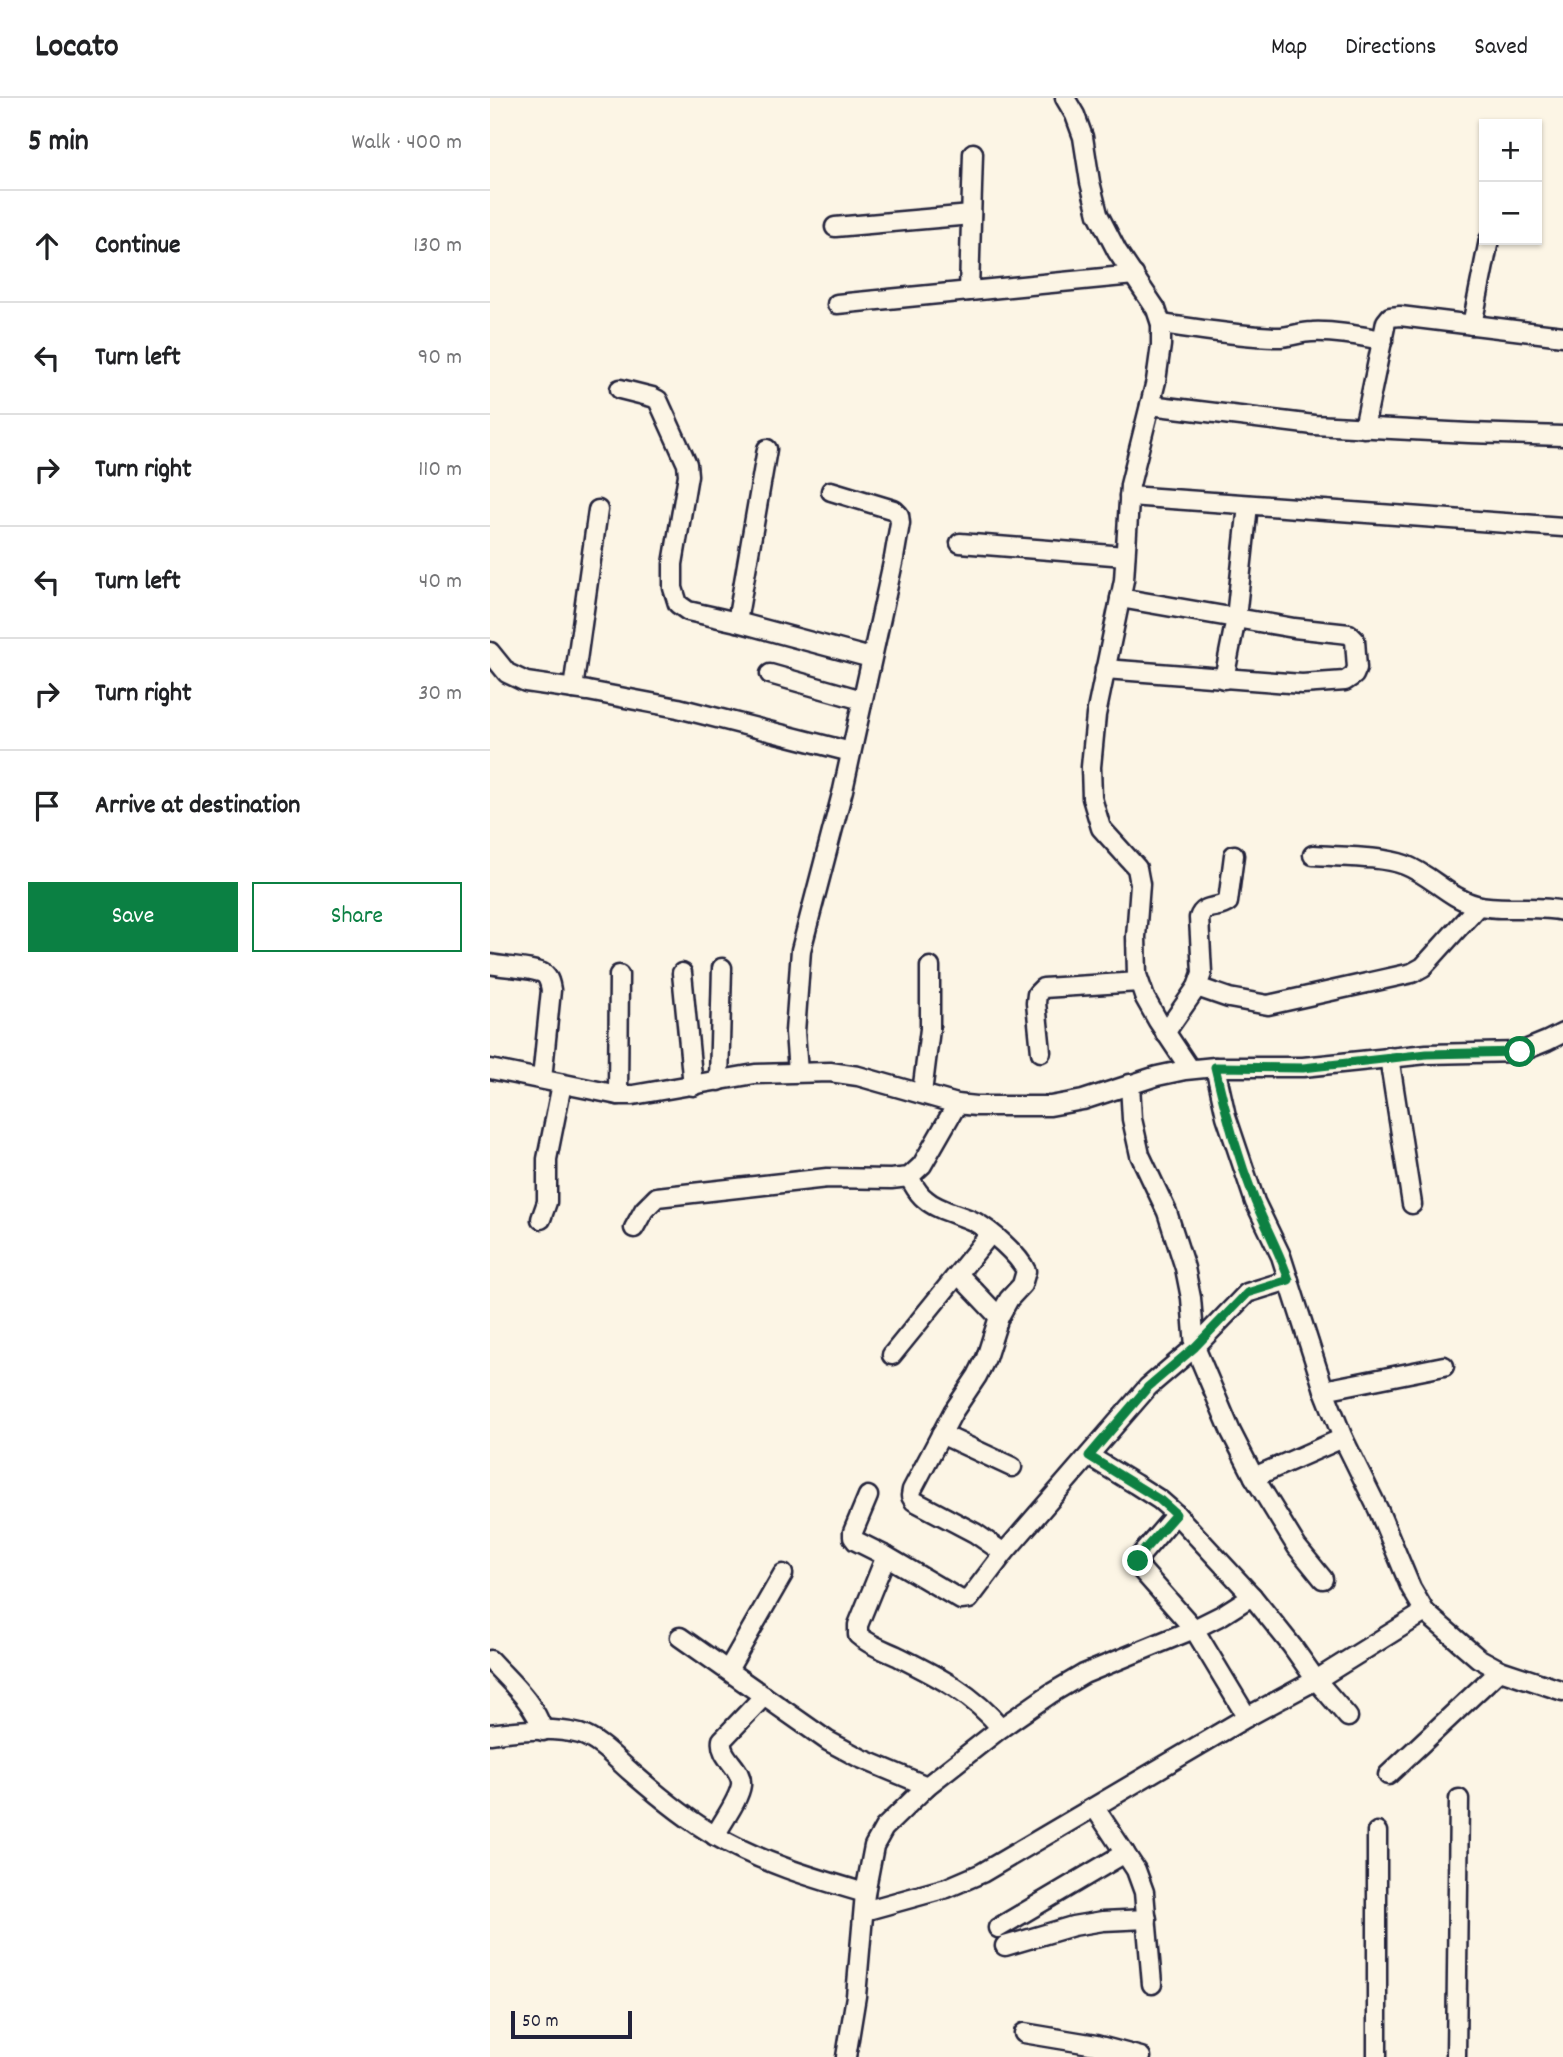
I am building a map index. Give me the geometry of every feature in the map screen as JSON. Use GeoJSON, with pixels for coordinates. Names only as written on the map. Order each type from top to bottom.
{"type":"FeatureCollection","features":[{"type":"Feature","properties":{"kind":"street"},"geometry":{"type":"LineString","coordinates":[[1065,98],[1083,137],[1098,214],[1117,251],[1156,309],[1161,324],[1161,345],[1150,405],[1130,485],[1124,580],[1096,715],[1091,798],[1101,828],[1137,868],[1140,884],[1137,975],[1145,999],[1190,1069]]}},
{"type":"Feature","properties":{"kind":"street"},"geometry":{"type":"LineString","coordinates":[[969,291],[973,153]]}},
{"type":"Feature","properties":{"kind":"street"},"geometry":{"type":"LineString","coordinates":[[835,227],[971,215]]}},
{"type":"Feature","properties":{"kind":"street"},"geometry":{"type":"LineString","coordinates":[[1472,325],[1488,245]]}},
{"type":"Feature","properties":{"kind":"street"},"geometry":{"type":"LineString","coordinates":[[837,304],[1134,275]]}},
{"type":"Feature","properties":{"kind":"street"},"geometry":{"type":"LineString","coordinates":[[1364,428],[1386,322],[1390,317],[1563,336]]}},
{"type":"Feature","properties":{"kind":"street"},"geometry":{"type":"LineString","coordinates":[[1161,324],[1247,336],[1287,337],[1308,332],[1324,332],[1383,340]]}},
{"type":"Feature","properties":{"kind":"street"},"geometry":{"type":"LineString","coordinates":[[620,389],[658,400],[687,464],[688,475],[673,564],[673,588],[678,604],[688,611],[871,659]]}},
{"type":"Feature","properties":{"kind":"street"},"geometry":{"type":"LineString","coordinates":[[1150,405],[1314,425],[1563,436]]}},
{"type":"Feature","properties":{"kind":"street"},"geometry":{"type":"LineString","coordinates":[[737,622],[766,449]]}},
{"type":"Feature","properties":{"kind":"street"},"geometry":{"type":"LineString","coordinates":[[798,1072],[795,1032],[801,950],[843,790],[900,523],[899,515],[894,510],[831,491]]}},
{"type":"Feature","properties":{"kind":"street"},"geometry":{"type":"LineString","coordinates":[[1129,496],[1563,527]]}},
{"type":"Feature","properties":{"kind":"street"},"geometry":{"type":"LineString","coordinates":[[1224,679],[1236,618],[1248,505]]}},
{"type":"Feature","properties":{"kind":"street"},"geometry":{"type":"LineString","coordinates":[[573,689],[598,510]]}},
{"type":"Feature","properties":{"kind":"street"},"geometry":{"type":"LineString","coordinates":[[960,543],[1125,556]]}},
{"type":"Feature","properties":{"kind":"street"},"geometry":{"type":"LineString","coordinates":[[1105,669],[1302,684],[1345,681],[1354,676],[1357,668],[1357,649],[1349,634],[1120,598]]}},
{"type":"Feature","properties":{"kind":"street"},"geometry":{"type":"LineString","coordinates":[[490,652],[507,673],[526,682],[678,708],[851,752]]}},
{"type":"Feature","properties":{"kind":"street"},"geometry":{"type":"LineString","coordinates":[[770,674],[862,701]]}},
{"type":"Feature","properties":{"kind":"street"},"geometry":{"type":"LineString","coordinates":[[1165,1033],[1197,987],[1202,973],[1200,912],[1228,902],[1234,855]]}},
{"type":"Feature","properties":{"kind":"street"},"geometry":{"type":"LineString","coordinates":[[1313,855],[1388,861],[1404,865],[1459,898],[1478,906],[1533,907],[1563,911]]}},
{"type":"Feature","properties":{"kind":"street"},"geometry":{"type":"LineString","coordinates":[[1197,987],[1229,998],[1268,1005],[1412,973],[1423,967],[1478,906]]}},
{"type":"Feature","properties":{"kind":"street"},"geometry":{"type":"LineString","coordinates":[[490,964],[537,971],[545,974],[550,983],[542,1079]]}},
{"type":"Feature","properties":{"kind":"street"},"geometry":{"type":"LineString","coordinates":[[922,1093],[930,1029],[930,967]]}},
{"type":"Feature","properties":{"kind":"street"},"geometry":{"type":"LineString","coordinates":[[719,1081],[722,968]]}},
{"type":"Feature","properties":{"kind":"street"},"geometry":{"type":"LineString","coordinates":[[682,973],[693,1086]]}},
{"type":"Feature","properties":{"kind":"street"},"geometry":{"type":"LineString","coordinates":[[618,1095],[619,975]]}},
{"type":"Feature","properties":{"kind":"street"},"geometry":{"type":"LineString","coordinates":[[1041,1052],[1036,1003],[1037,994],[1044,988],[1139,982]]}},
{"type":"Feature","properties":{"kind":"street"},"geometry":{"type":"LineString","coordinates":[[490,1069],[618,1095],[693,1086],[755,1074],[830,1072],[858,1076],[957,1104],[1050,1106],[1083,1100],[1157,1076],[1190,1069],[1303,1068],[1427,1054],[1520,1052],[1563,1032]]}},
{"type":"Feature","properties":{"kind":"street"},"geometry":{"type":"LineString","coordinates":[[1389,1057],[1412,1205]]}},
{"type":"Feature","properties":{"kind":"street"},"geometry":{"type":"LineString","coordinates":[[1215,1067],[1226,1116],[1255,1202],[1281,1255],[1324,1390],[1411,1588],[1425,1612],[1478,1658],[1500,1670],[1563,1690]]}},
{"type":"Feature","properties":{"kind":"street"},"geometry":{"type":"LineString","coordinates":[[541,1219],[547,1202],[547,1159],[562,1083]]}},
{"type":"Feature","properties":{"kind":"street"},"geometry":{"type":"LineString","coordinates":[[1130,1084],[1132,1119],[1140,1155],[1167,1212],[1185,1268],[1191,1298],[1195,1347],[1254,1478],[1297,1547],[1322,1579]]}},
{"type":"Feature","properties":{"kind":"street"},"geometry":{"type":"LineString","coordinates":[[634,1228],[644,1210],[657,1197],[827,1178],[909,1177],[922,1164],[957,1104]]}},
{"type":"Feature","properties":{"kind":"street"},"geometry":{"type":"LineString","coordinates":[[909,1177],[926,1201],[976,1223],[991,1233],[1026,1271],[1022,1285],[1009,1299],[999,1317],[986,1358],[941,1434],[911,1496],[914,1501],[975,1533],[1004,1553]]}},
{"type":"Feature","properties":{"kind":"street"},"geometry":{"type":"LineString","coordinates":[[892,1356],[991,1233]]}},
{"type":"Feature","properties":{"kind":"street"},"geometry":{"type":"LineString","coordinates":[[959,1275],[999,1317]]}},
{"type":"Feature","properties":{"kind":"street"},"geometry":{"type":"LineString","coordinates":[[868,1496],[855,1526],[853,1537],[856,1541],[961,1600],[969,1599],[1004,1553],[1148,1387],[1195,1347],[1247,1293],[1289,1280]]}},
{"type":"Feature","properties":{"kind":"street"},"geometry":{"type":"LineString","coordinates":[[1324,1390],[1444,1366]]}},
{"type":"Feature","properties":{"kind":"street"},"geometry":{"type":"LineString","coordinates":[[941,1434],[1012,1467]]}},
{"type":"Feature","properties":{"kind":"street"},"geometry":{"type":"LineString","coordinates":[[1254,1478],[1343,1438]]}},
{"type":"Feature","properties":{"kind":"street"},"geometry":{"type":"LineString","coordinates":[[1089,1456],[1143,1489],[1176,1514],[1252,1596],[1315,1680],[1348,1717]]}},
{"type":"Feature","properties":{"kind":"street"},"geometry":{"type":"LineString","coordinates":[[1176,1514],[1144,1550],[1138,1561],[1139,1567],[1194,1629],[1247,1717]]}},
{"type":"Feature","properties":{"kind":"street"},"geometry":{"type":"LineString","coordinates":[[886,1556],[858,1625],[858,1636],[952,1685],[972,1698],[1001,1728]]}},
{"type":"Feature","properties":{"kind":"street"},"geometry":{"type":"LineString","coordinates":[[728,1670],[783,1574]]}},
{"type":"Feature","properties":{"kind":"street"},"geometry":{"type":"LineString","coordinates":[[846,2057],[856,1996],[864,1902],[874,1846],[884,1828],[927,1786],[1050,1693],[1084,1674],[1194,1629],[1252,1596]]}},
{"type":"Feature","properties":{"kind":"street"},"geometry":{"type":"LineString","coordinates":[[490,1734],[528,1730],[579,1734],[590,1738],[636,1777],[715,1836],[864,1902],[947,1888],[982,1873],[1315,1680],[1425,1612]]}},
{"type":"Feature","properties":{"kind":"street"},"geometry":{"type":"LineString","coordinates":[[680,1637],[828,1741],[860,1758],[927,1786]]}},
{"type":"Feature","properties":{"kind":"street"},"geometry":{"type":"LineString","coordinates":[[490,1660],[531,1705],[543,1731]]}},
{"type":"Feature","properties":{"kind":"street"},"geometry":{"type":"LineString","coordinates":[[1388,1775],[1500,1670]]}},
{"type":"Feature","properties":{"kind":"street"},"geometry":{"type":"LineString","coordinates":[[715,1836],[741,1784],[740,1775],[722,1749],[722,1740],[764,1696]]}},
{"type":"Feature","properties":{"kind":"street"},"geometry":{"type":"LineString","coordinates":[[1457,2057],[1459,1799]]}},
{"type":"Feature","properties":{"kind":"street"},"geometry":{"type":"LineString","coordinates":[[1095,1808],[1136,1870],[1144,1892],[1152,1984]]}},
{"type":"Feature","properties":{"kind":"street"},"geometry":{"type":"LineString","coordinates":[[1377,1832],[1377,2057]]}},
{"type":"Feature","properties":{"kind":"street"},"geometry":{"type":"LineString","coordinates":[[998,1928],[1125,1853]]}},
{"type":"Feature","properties":{"kind":"street"},"geometry":{"type":"LineString","coordinates":[[1005,1946],[1073,1926],[1103,1921],[1147,1919]]}},
{"type":"Feature","properties":{"kind":"street"},"geometry":{"type":"LineString","coordinates":[[1024,2033],[1109,2048],[1141,2057]]}},
{"type":"Feature","properties":{"kind":"route"},"geometry":{"type":"LineString","coordinates":[[1138,1561],[1144,1550],[1176,1514],[1160,1500],[1089,1456],[1148,1387],[1195,1347],[1247,1293],[1289,1280],[1281,1255],[1255,1202],[1226,1116],[1215,1067],[1303,1068],[1427,1054],[1520,1052]]}}]}
